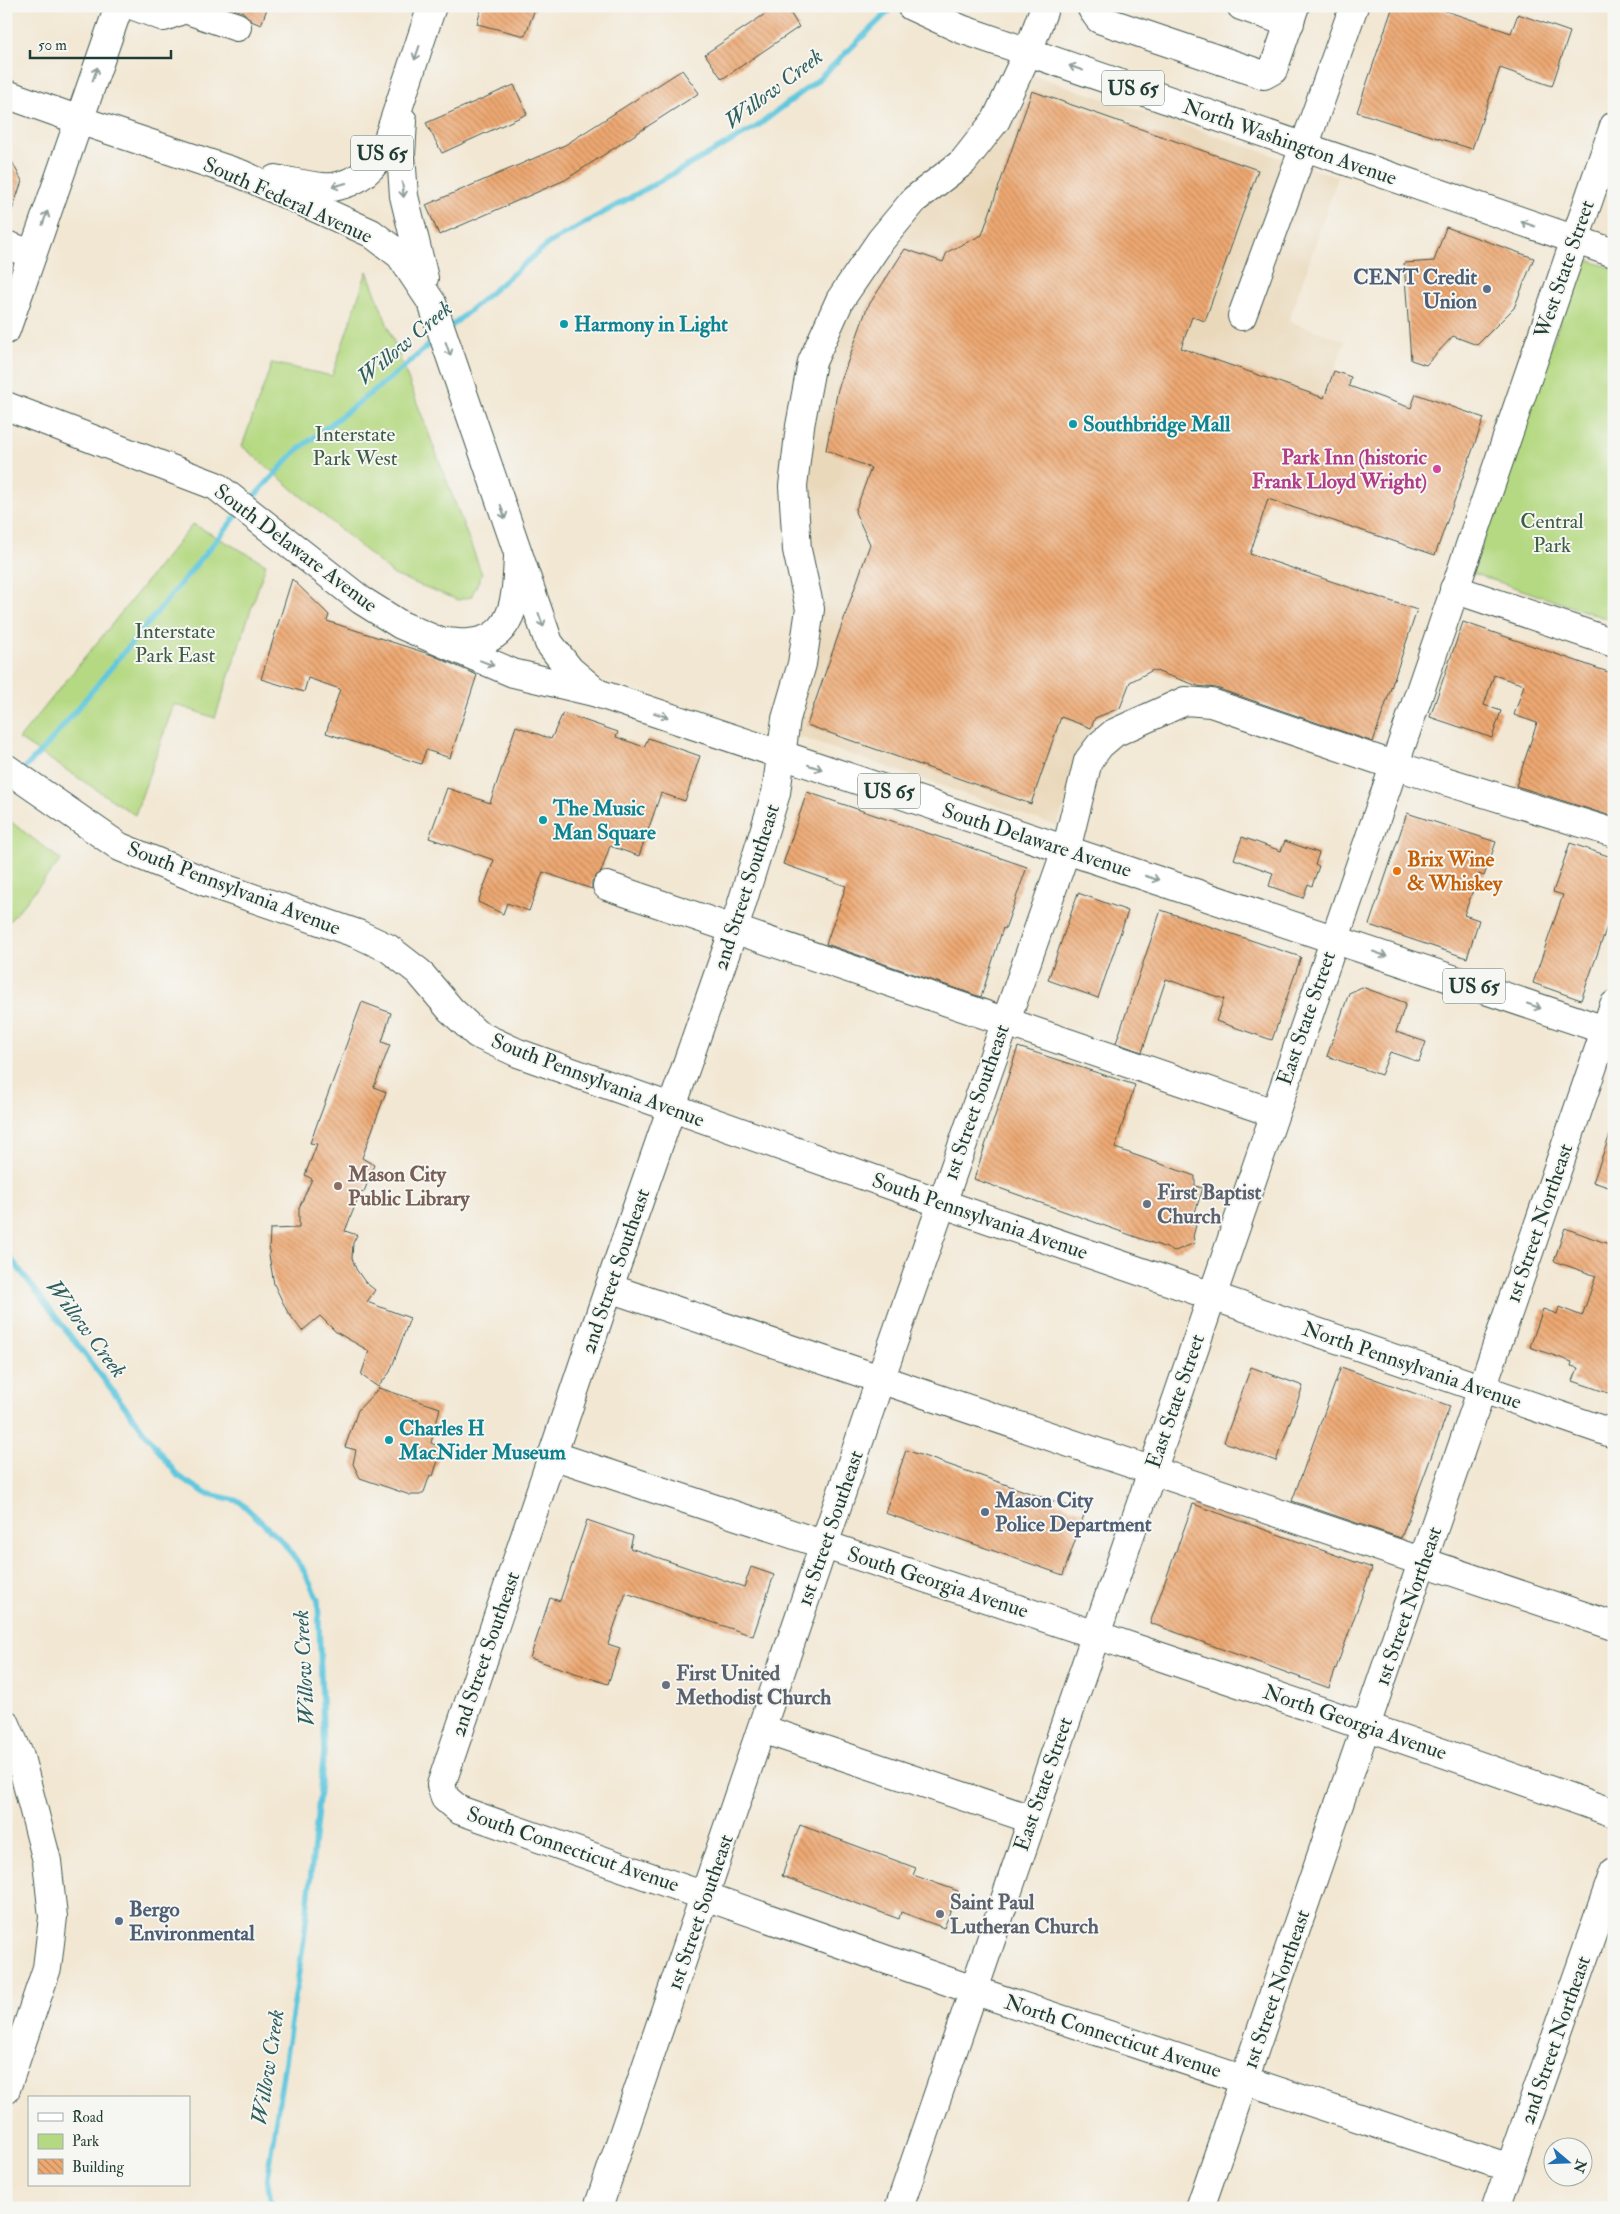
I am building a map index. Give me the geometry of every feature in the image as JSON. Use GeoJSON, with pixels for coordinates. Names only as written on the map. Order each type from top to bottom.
{"type":"FeatureCollection","features":[{"type":"Feature","properties":{"kind":"main road"},"geometry":{"type":"LineString","coordinates":[[6,330],[119,6]]}},
{"type":"Feature","properties":{"kind":"main road"},"geometry":{"type":"LineString","coordinates":[[134,6],[164,16],[186,8],[236,27]]}},
{"type":"Feature","properties":{"kind":"main road","name":"US 65"},"geometry":{"type":"LineString","coordinates":[[241,174],[332,187],[368,172],[379,160],[386,145],[432,6]]}},
{"type":"Feature","properties":{"kind":"main road","name":"North Washington Avenue"},"geometry":{"type":"LineString","coordinates":[[911,6],[960,29],[1614,253]]}},
{"type":"Feature","properties":{"kind":"main road","name":"2nd Street Southeast"},"geometry":{"type":"LineString","coordinates":[[441,1784],[609,1288],[734,929],[776,793],[786,719],[802,664],[810,609],[797,550],[793,486],[800,426],[812,362],[840,300],[881,240],[915,199],[963,162],[996,120],[1028,52],[1045,6]]}},
{"type":"Feature","properties":{"kind":"main road"},"geometry":{"type":"LineString","coordinates":[[1093,6],[1092,9],[1099,19],[1264,75],[1273,70],[1292,15],[1241,6]]}},
{"type":"Feature","properties":{"kind":"main road"},"geometry":{"type":"LineString","coordinates":[[1242,316],[1354,6]]}},
{"type":"Feature","properties":{"kind":"main road"},"geometry":{"type":"LineString","coordinates":[[404,88],[401,154],[404,196],[432,303]]}},
{"type":"Feature","properties":{"kind":"main road","name":"South Federal Avenue"},"geometry":{"type":"LineString","coordinates":[[6,94],[241,174],[371,233],[400,255],[432,303],[518,557]]}},
{"type":"Feature","properties":{"kind":"main road","name":"West State Street"},"geometry":{"type":"LineString","coordinates":[[1454,589],[1614,126]]}},
{"type":"Feature","properties":{"kind":"main road"},"geometry":{"type":"LineString","coordinates":[[6,245],[32,254]]}},
{"type":"Feature","properties":{"kind":"main road","name":"South Delaware Avenue"},"geometry":{"type":"LineString","coordinates":[[6,406],[216,486],[361,600],[401,625],[513,673],[597,693],[1334,938]]}},
{"type":"Feature","properties":{"kind":"main road","name":"South Delaware Avenue"},"geometry":{"type":"LineString","coordinates":[[518,557],[549,642],[570,670],[597,693]]}},
{"type":"Feature","properties":{"kind":"main road","name":"South Delaware Avenue"},"geometry":{"type":"LineString","coordinates":[[444,642],[469,643],[487,638],[503,628],[511,614],[516,594],[518,557]]}},
{"type":"Feature","properties":{"kind":"main road"},"geometry":{"type":"LineString","coordinates":[[1454,589],[1614,643]]}},
{"type":"Feature","properties":{"kind":"main road","name":"East State Street"},"geometry":{"type":"LineString","coordinates":[[899,2208],[972,1990],[1454,589]]}},
{"type":"Feature","properties":{"kind":"main road","name":"1st Street Southeast"},"geometry":{"type":"LineString","coordinates":[[598,2208],[880,1380],[1004,1021],[1066,850],[1088,760],[1100,745],[1114,733],[1186,701],[1210,703],[1393,765],[1614,833]]}},
{"type":"Feature","properties":{"kind":"main road","name":"South Pennsylvania Avenue"},"geometry":{"type":"LineString","coordinates":[[6,768],[120,847],[206,882],[358,934],[388,948],[419,972],[451,1010],[477,1034],[518,1053],[941,1203],[1211,1295]]}},
{"type":"Feature","properties":{"kind":"main road"},"geometry":{"type":"LineString","coordinates":[[607,886],[1274,1113]]}},
{"type":"Feature","properties":{"kind":"main road","name":"US 65"},"geometry":{"type":"LineString","coordinates":[[1334,938],[1609,1032]]}},
{"type":"Feature","properties":{"kind":"main road","name":"1st Street Northeast"},"geometry":{"type":"LineString","coordinates":[[1200,2208],[1482,1390],[1609,1032],[1614,1004]]}},
{"type":"Feature","properties":{"kind":"main road"},"geometry":{"type":"LineString","coordinates":[[609,1288],[1614,1626]]}},
{"type":"Feature","properties":{"kind":"main road","name":"North Pennsylvania Avenue"},"geometry":{"type":"LineString","coordinates":[[1211,1295],[1614,1434]]}},
{"type":"Feature","properties":{"kind":"main road","name":"South Georgia Avenue"},"geometry":{"type":"LineString","coordinates":[[552,1455],[1095,1633]]}},
{"type":"Feature","properties":{"kind":"main road","name":"North Georgia Avenue"},"geometry":{"type":"LineString","coordinates":[[1095,1633],[1367,1725],[1614,1813]]}},
{"type":"Feature","properties":{"kind":"main road"},"geometry":{"type":"LineString","coordinates":[[6,1724],[20,1757],[47,1861],[53,1917],[48,1968],[6,2089]]}},
{"type":"Feature","properties":{"kind":"main road"},"geometry":{"type":"LineString","coordinates":[[762,1729],[1031,1819]]}},
{"type":"Feature","properties":{"kind":"main road","name":"South Connecticut Avenue"},"geometry":{"type":"LineString","coordinates":[[441,1784],[445,1798],[460,1810],[972,1990]]}},
{"type":"Feature","properties":{"kind":"main road","name":"2nd Street Northeast"},"geometry":{"type":"LineString","coordinates":[[1496,2208],[1614,1872]]}},
{"type":"Feature","properties":{"kind":"main road","name":"North Connecticut Avenue"},"geometry":{"type":"LineString","coordinates":[[972,1990],[1510,2168]]}},
{"type":"Feature","properties":{"kind":"shaded area","name":"Southbridge Mall"},"geometry":{"type":"Polygon","coordinates":[[[1021,71],[1338,177],[1289,321],[1345,341],[1287,505],[1268,499],[1221,635],[1171,618],[1153,670],[1130,682],[1121,708],[1095,718],[1057,826],[791,734],[802,664],[793,486],[840,300],[1021,71]]]}},
{"type":"Feature","properties":{"kind":"green space","name":"Central Park"},"geometry":{"type":"Polygon","coordinates":[[[1582,258],[1614,269],[1614,621],[1472,573],[1582,258]]]}},
{"type":"Feature","properties":{"kind":"green space","name":"Interstate Park West"},"geometry":{"type":"Polygon","coordinates":[[[367,271],[482,574],[471,597],[458,600],[394,575],[242,446],[272,363],[332,376],[367,271]]]}},
{"type":"Feature","properties":{"kind":"green space","name":"Interstate Park East"},"geometry":{"type":"Polygon","coordinates":[[[193,524],[266,564],[215,718],[174,704],[135,815],[19,739],[193,524]]]}},
{"type":"Feature","properties":{"kind":"green space"},"geometry":{"type":"Polygon","coordinates":[[[6,818],[61,860],[6,925],[6,818]]]}},
{"type":"Feature","properties":{"kind":"building"},"geometry":{"type":"Polygon","coordinates":[[[225,6],[268,6],[261,25],[251,21],[243,12],[225,6]]]}},
{"type":"Feature","properties":{"kind":"building"},"geometry":{"type":"Polygon","coordinates":[[[482,6],[536,6],[525,36],[477,24],[482,6]]]}},
{"type":"Feature","properties":{"kind":"building"},"geometry":{"type":"Polygon","coordinates":[[[777,6],[786,6],[799,27],[722,79],[705,54],[777,6]]]}},
{"type":"Feature","properties":{"kind":"building"},"geometry":{"type":"Polygon","coordinates":[[[1393,6],[1431,6],[1511,33],[1518,14],[1570,32],[1552,86],[1500,68],[1472,149],[1357,112],[1393,6]]]}},
{"type":"Feature","properties":{"kind":"building"},"geometry":{"type":"Polygon","coordinates":[[[682,70],[699,93],[565,180],[439,235],[426,205],[565,145],[682,70]]]}},
{"type":"Feature","properties":{"kind":"building"},"geometry":{"type":"Polygon","coordinates":[[[514,85],[527,114],[442,153],[426,123],[514,85]]]}},
{"type":"Feature","properties":{"kind":"building","name":"Southbridge Mall"},"geometry":{"type":"Polygon","coordinates":[[[1032,91],[1258,170],[1205,321],[1192,317],[1181,348],[1324,398],[1334,371],[1351,377],[1349,386],[1411,408],[1416,394],[1484,418],[1435,555],[1268,499],[1250,554],[1417,610],[1373,742],[1216,688],[1198,686],[1153,670],[1130,682],[1120,708],[1095,718],[1091,728],[1061,717],[1031,804],[807,725],[870,544],[855,512],[871,468],[826,450],[838,389],[867,308],[905,249],[943,262],[947,252],[982,235],[1032,91]]]}},
{"type":"Feature","properties":{"kind":"building"},"geometry":{"type":"Polygon","coordinates":[[[6,150],[22,181],[9,219],[6,218],[6,150]]]}},
{"type":"Feature","properties":{"kind":"building"},"geometry":{"type":"Polygon","coordinates":[[[1446,227],[1534,258],[1514,308],[1477,345],[1453,336],[1426,365],[1411,360],[1404,263],[1434,261],[1446,227]]]}},
{"type":"Feature","properties":{"kind":"building"},"geometry":{"type":"Polygon","coordinates":[[[292,579],[329,615],[327,621],[432,655],[477,675],[450,758],[426,750],[421,764],[326,733],[340,689],[308,678],[304,692],[261,679],[292,579]]]}},
{"type":"Feature","properties":{"kind":"building"},"geometry":{"type":"Polygon","coordinates":[[[1463,622],[1614,674],[1614,817],[1516,786],[1537,723],[1514,715],[1524,685],[1494,675],[1484,705],[1501,711],[1492,738],[1430,717],[1463,622]]]}},
{"type":"Feature","properties":{"kind":"building","name":"The Music Man Square"},"geometry":{"type":"Polygon","coordinates":[[[563,713],[618,732],[616,737],[644,747],[648,738],[700,756],[685,801],[661,793],[639,856],[610,846],[601,872],[592,881],[592,889],[543,872],[529,911],[507,903],[503,914],[478,902],[494,860],[429,838],[447,788],[490,803],[516,726],[551,739],[563,713]]]}},
{"type":"Feature","properties":{"kind":"building"},"geometry":{"type":"Polygon","coordinates":[[[807,792],[1027,867],[1005,929],[1003,928],[981,997],[826,944],[846,886],[783,864],[807,792]]]}},
{"type":"Feature","properties":{"kind":"building"},"geometry":{"type":"Polygon","coordinates":[[[1407,813],[1496,842],[1484,876],[1479,874],[1464,915],[1479,920],[1467,958],[1369,925],[1407,813]]]}},
{"type":"Feature","properties":{"kind":"building"},"geometry":{"type":"Polygon","coordinates":[[[1242,837],[1281,851],[1285,841],[1319,853],[1315,865],[1319,866],[1312,886],[1308,884],[1303,898],[1269,886],[1273,873],[1234,859],[1242,837]]]}},
{"type":"Feature","properties":{"kind":"building"},"geometry":{"type":"Polygon","coordinates":[[[1570,843],[1614,858],[1614,907],[1581,1000],[1533,983],[1563,895],[1553,892],[1570,843]]]}},
{"type":"Feature","properties":{"kind":"building"},"geometry":{"type":"Polygon","coordinates":[[[1078,893],[1128,911],[1098,998],[1048,980],[1078,893]]]}},
{"type":"Feature","properties":{"kind":"building"},"geometry":{"type":"Polygon","coordinates":[[[1161,910],[1301,957],[1272,1040],[1216,1021],[1224,999],[1166,979],[1142,1052],[1116,1043],[1161,910]]]}},
{"type":"Feature","properties":{"kind":"building"},"geometry":{"type":"Polygon","coordinates":[[[1362,987],[1406,1003],[1396,1032],[1426,1042],[1419,1062],[1390,1052],[1381,1075],[1327,1056],[1349,993],[1362,987]]]}},
{"type":"Feature","properties":{"kind":"building","name":"Mason City Public Library"},"geometry":{"type":"Polygon","coordinates":[[[362,1002],[391,1013],[382,1042],[390,1045],[374,1087],[386,1092],[362,1158],[374,1165],[364,1192],[360,1193],[345,1231],[357,1235],[353,1243],[352,1258],[356,1269],[365,1282],[375,1290],[367,1302],[410,1318],[390,1372],[378,1387],[361,1375],[369,1351],[336,1332],[320,1316],[302,1331],[287,1311],[274,1284],[269,1255],[270,1229],[299,1228],[299,1208],[312,1179],[305,1175],[317,1144],[310,1143],[362,1002]]]}},
{"type":"Feature","properties":{"kind":"building"},"geometry":{"type":"Polygon","coordinates":[[[1018,1047],[1135,1085],[1115,1148],[1195,1176],[1195,1186],[1203,1188],[1191,1224],[1196,1225],[1193,1237],[1195,1243],[1175,1251],[974,1179],[1018,1047]]]}},
{"type":"Feature","properties":{"kind":"building"},"geometry":{"type":"Polygon","coordinates":[[[1612,1129],[1614,1130],[1614,1189],[1593,1182],[1612,1129]]]}},
{"type":"Feature","properties":{"kind":"building"},"geometry":{"type":"Polygon","coordinates":[[[1565,1228],[1614,1246],[1614,1395],[1573,1381],[1578,1368],[1571,1366],[1572,1362],[1530,1347],[1543,1309],[1557,1314],[1559,1307],[1582,1316],[1596,1276],[1554,1261],[1565,1228]]]}},
{"type":"Feature","properties":{"kind":"building"},"geometry":{"type":"Polygon","coordinates":[[[1251,1367],[1303,1386],[1276,1461],[1224,1442],[1251,1367]]]}},
{"type":"Feature","properties":{"kind":"building"},"geometry":{"type":"Polygon","coordinates":[[[1341,1367],[1450,1406],[1401,1538],[1292,1501],[1341,1367]]]}},
{"type":"Feature","properties":{"kind":"building","name":"Charles H MacNider Museum"},"geometry":{"type":"Polygon","coordinates":[[[379,1388],[440,1408],[431,1443],[442,1448],[433,1476],[430,1475],[424,1492],[420,1495],[410,1495],[360,1478],[353,1464],[356,1450],[345,1447],[358,1410],[379,1388]]]}},
{"type":"Feature","properties":{"kind":"building","name":"Mason City Police Department"},"geometry":{"type":"Polygon","coordinates":[[[906,1450],[1085,1512],[1063,1575],[885,1513],[906,1450]]]}},
{"type":"Feature","properties":{"kind":"building"},"geometry":{"type":"Polygon","coordinates":[[[1193,1504],[1372,1568],[1329,1688],[1150,1623],[1193,1504]]]}},
{"type":"Feature","properties":{"kind":"building"},"geometry":{"type":"Polygon","coordinates":[[[587,1520],[633,1536],[630,1548],[744,1587],[751,1567],[774,1575],[753,1636],[626,1593],[608,1644],[620,1648],[608,1684],[530,1658],[550,1598],[560,1601],[587,1520]]]}},
{"type":"Feature","properties":{"kind":"building"},"geometry":{"type":"Polygon","coordinates":[[[800,1825],[916,1868],[913,1875],[958,1891],[944,1928],[901,1912],[899,1919],[782,1876],[800,1825]]]}},
{"type":"Feature","properties":{"kind":"waterway","name":"Willow Creek"},"geometry":{"type":"LineString","coordinates":[[449,328],[549,243],[755,128],[818,80],[894,6]]}},
{"type":"Feature","properties":{"kind":"waterway","name":"Willow Creek"},"geometry":{"type":"LineString","coordinates":[[249,502],[295,452],[399,371],[436,339]]}},
{"type":"Feature","properties":{"kind":"waterway","name":"Willow Creek"},"geometry":{"type":"LineString","coordinates":[[22,771],[49,743],[238,514]]}},
{"type":"Feature","properties":{"kind":"waterway","name":"Willow Creek"},"geometry":{"type":"LineString","coordinates":[[6,1252],[178,1476],[205,1493],[239,1501],[282,1541],[302,1567],[318,1600],[324,1752],[304,1939],[267,2177],[272,2208]]}},
{"type":"Feature","properties":{"kind":"place","name":"CENT Credit Union"},"geometry":{"type":"Point","coordinates":[1487,289]}},
{"type":"Feature","properties":{"kind":"place","name":"Harmony in Light"},"geometry":{"type":"Point","coordinates":[564,324]}},
{"type":"Feature","properties":{"kind":"place","name":"Southbridge Mall"},"geometry":{"type":"Point","coordinates":[1073,424]}},
{"type":"Feature","properties":{"kind":"place","name":"Park Inn (historic Frank Lloyd Wright)"},"geometry":{"type":"Point","coordinates":[1437,469]}},
{"type":"Feature","properties":{"kind":"place","name":"The Music Man Square"},"geometry":{"type":"Point","coordinates":[543,820]}},
{"type":"Feature","properties":{"kind":"place","name":"Brix Wine & Whiskey"},"geometry":{"type":"Point","coordinates":[1397,871]}},
{"type":"Feature","properties":{"kind":"place","name":"Mason City Public Library"},"geometry":{"type":"Point","coordinates":[338,1186]}},
{"type":"Feature","properties":{"kind":"place","name":"First Baptist Church"},"geometry":{"type":"Point","coordinates":[1147,1204]}},
{"type":"Feature","properties":{"kind":"place","name":"Charles H MacNider Museum"},"geometry":{"type":"Point","coordinates":[389,1440]}},
{"type":"Feature","properties":{"kind":"place","name":"Mason City Police Department"},"geometry":{"type":"Point","coordinates":[985,1512]}},
{"type":"Feature","properties":{"kind":"place","name":"First United Methodist Church"},"geometry":{"type":"Point","coordinates":[666,1685]}},
{"type":"Feature","properties":{"kind":"place","name":"Saint Paul Lutheran Church"},"geometry":{"type":"Point","coordinates":[940,1914]}},
{"type":"Feature","properties":{"kind":"place","name":"Bergo Environmental"},"geometry":{"type":"Point","coordinates":[119,1921]}}]}
